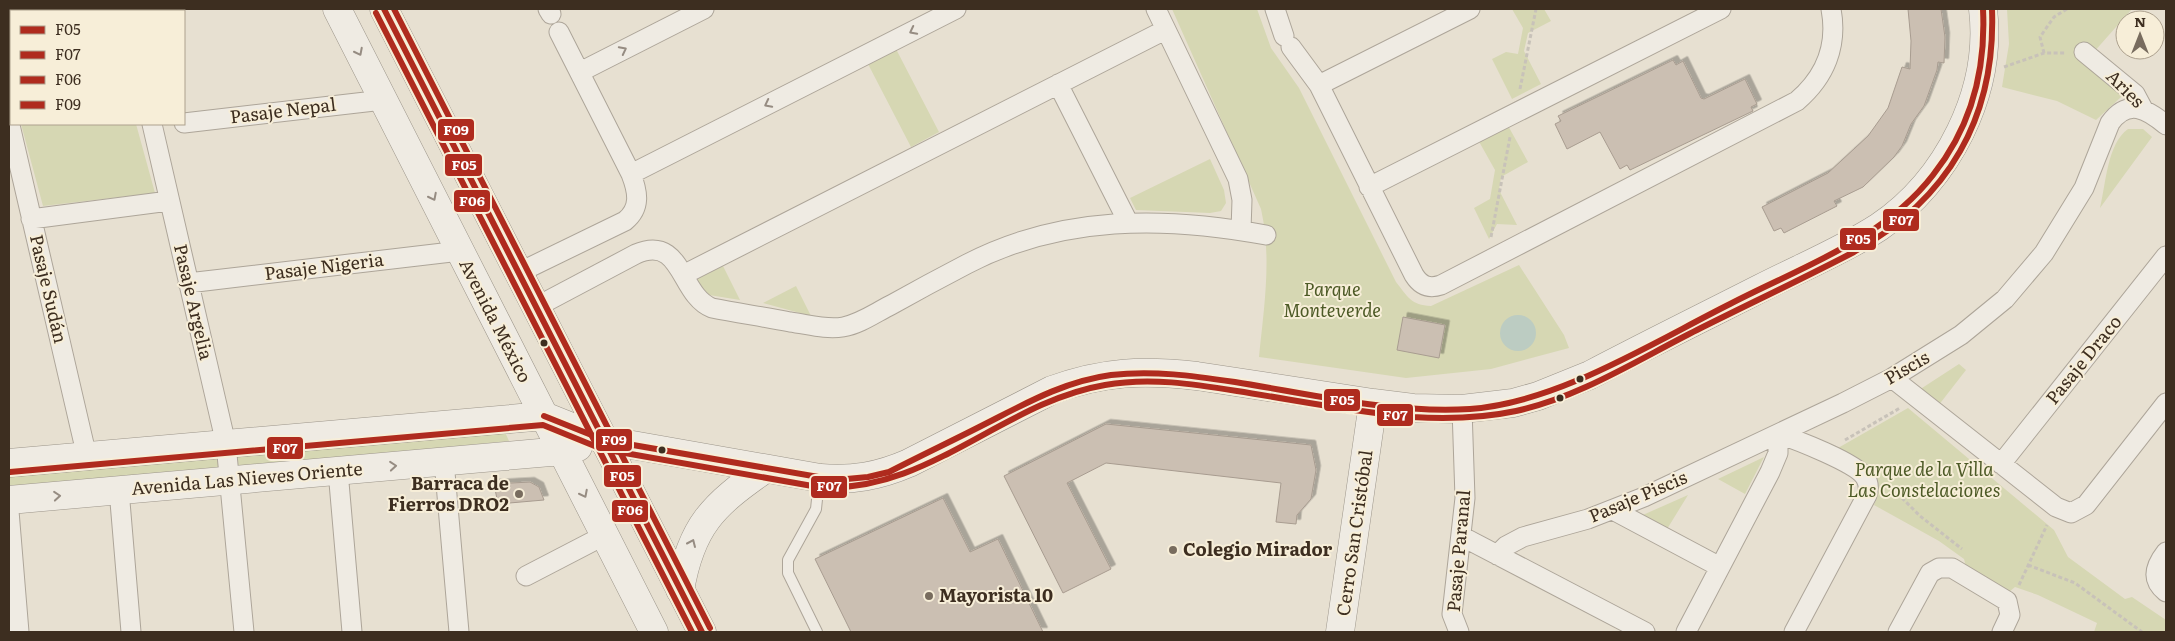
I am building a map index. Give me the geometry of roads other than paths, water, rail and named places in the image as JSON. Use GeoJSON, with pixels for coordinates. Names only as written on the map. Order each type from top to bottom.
{"type":"FeatureCollection","features":[{"type":"Feature","properties":{"kind":"street","name":"Avenida México"},"geometry":{"type":"LineString","coordinates":[[337,9],[654,632]]}},
{"type":"Feature","properties":{"kind":"street"},"geometry":{"type":"LineString","coordinates":[[384,9],[702,632]]}},
{"type":"Feature","properties":{"kind":"street"},"geometry":{"type":"LineString","coordinates":[[580,72],[704,9]]}},
{"type":"Feature","properties":{"kind":"street"},"geometry":{"type":"LineString","coordinates":[[631,174],[956,9]]}},
{"type":"Feature","properties":{"kind":"street"},"geometry":{"type":"LineString","coordinates":[[1156,9],[1238,179],[1242,200],[1241,230]]}},
{"type":"Feature","properties":{"kind":"street"},"geometry":{"type":"LineString","coordinates":[[1275,9],[1288,41],[1319,86],[1417,280],[1431,287],[1441,285],[1797,101],[1819,78],[1827,64],[1833,29],[1831,9]]}},
{"type":"Feature","properties":{"kind":"street"},"geometry":{"type":"LineString","coordinates":[[1319,86],[1470,9]]}},
{"type":"Feature","properties":{"kind":"street"},"geometry":{"type":"LineString","coordinates":[[1370,187],[1721,9]]}},
{"type":"Feature","properties":{"kind":"street","name":"Avenida Las Nieves Oriente"},"geometry":{"type":"LineString","coordinates":[[9,464],[544,416],[604,440],[820,478],[852,479],[889,472],[1052,390],[1103,375],[1123,372],[1164,372],[1413,408],[1462,409],[1513,403],[1562,388],[1879,226],[1918,194],[1948,154],[1968,112],[1980,75],[1983,9]]}},
{"type":"Feature","properties":{"kind":"street"},"geometry":{"type":"LineString","coordinates":[[683,275],[1166,30]]}},
{"type":"Feature","properties":{"kind":"street"},"geometry":{"type":"LineString","coordinates":[[518,273],[630,217],[637,204],[638,196],[631,174],[559,32]]}},
{"type":"Feature","properties":{"kind":"street","name":"Aries"},"geometry":{"type":"LineString","coordinates":[[2084,52],[2131,90],[2144,109],[2166,125]]}},
{"type":"Feature","properties":{"kind":"street"},"geometry":{"type":"LineString","coordinates":[[1058,84],[1128,222]]}},
{"type":"Feature","properties":{"kind":"street","name":"Pasaje Nepal"},"geometry":{"type":"LineString","coordinates":[[185,123],[383,100]]}},
{"type":"Feature","properties":{"kind":"street","name":"Piscis"},"geometry":{"type":"LineString","coordinates":[[1778,434],[1892,378],[1961,335],[2005,299],[2044,253],[2076,205],[2097,160],[2110,123],[2121,112],[2136,108],[2144,109]]}},
{"type":"Feature","properties":{"kind":"street","name":"Pasaje Sudán"},"geometry":{"type":"LineString","coordinates":[[9,121],[87,457]]}},
{"type":"Feature","properties":{"kind":"street","name":"Pasaje Argelia"},"geometry":{"type":"LineString","coordinates":[[152,125],[226,444],[231,480],[244,632]]}},
{"type":"Feature","properties":{"kind":"street"},"geometry":{"type":"LineString","coordinates":[[31,218],[169,201]]}},
{"type":"Feature","properties":{"kind":"street"},"geometry":{"type":"LineString","coordinates":[[536,307],[643,251],[651,250],[665,253],[676,262],[694,295],[712,308],[818,326],[840,327],[861,321],[970,262],[1004,248],[1070,229],[1128,222],[1184,223],[1266,235]]}},
{"type":"Feature","properties":{"kind":"street","name":"Pasaje Nigeria"},"geometry":{"type":"LineString","coordinates":[[188,283],[460,250]]}},
{"type":"Feature","properties":{"kind":"street","name":"Pasaje Draco"},"geometry":{"type":"LineString","coordinates":[[2001,464],[2166,256]]}},
{"type":"Feature","properties":{"kind":"street"},"geometry":{"type":"LineString","coordinates":[[1892,378],[2063,510],[2082,509],[2086,505],[2166,403]]}},
{"type":"Feature","properties":{"kind":"street","name":"Cerro San Cristóbal"},"geometry":{"type":"LineString","coordinates":[[1340,632],[1373,403]]}},
{"type":"Feature","properties":{"kind":"street","name":"Pasaje Paranal"},"geometry":{"type":"LineString","coordinates":[[1458,632],[1452,614],[1463,537],[1466,498],[1462,409]]}},
{"type":"Feature","properties":{"kind":"street"},"geometry":{"type":"LineString","coordinates":[[1686,632],[1775,462],[1778,434],[1807,444],[1858,471],[1865,477],[1868,486],[1867,495],[1794,632]]}},
{"type":"Feature","properties":{"kind":"street","name":"Pasaje Piscis"},"geometry":{"type":"LineString","coordinates":[[1497,555],[1506,546],[1523,537],[1613,510],[1778,434]]}},
{"type":"Feature","properties":{"kind":"street","name":"Avenida Las Nieves Oriente"},"geometry":{"type":"LineString","coordinates":[[9,500],[562,451],[604,440]]}},
{"type":"Feature","properties":{"kind":"street"},"geometry":{"type":"LineString","coordinates":[[444,461],[459,632]]}},
{"type":"Feature","properties":{"kind":"street"},"geometry":{"type":"LineString","coordinates":[[680,590],[689,550],[705,521],[728,496],[765,469]]}},
{"type":"Feature","properties":{"kind":"street"},"geometry":{"type":"LineString","coordinates":[[338,471],[352,632]]}},
{"type":"Feature","properties":{"kind":"street"},"geometry":{"type":"LineString","coordinates":[[119,490],[131,632]]}},
{"type":"Feature","properties":{"kind":"street"},"geometry":{"type":"LineString","coordinates":[[1613,510],[1720,567]]}},
{"type":"Feature","properties":{"kind":"street"},"geometry":{"type":"LineString","coordinates":[[9,511],[19,632]]}},
{"type":"Feature","properties":{"kind":"street"},"geometry":{"type":"LineString","coordinates":[[526,576],[604,535]]}},
{"type":"Feature","properties":{"kind":"street"},"geometry":{"type":"LineString","coordinates":[[1463,537],[1645,632]]}},
{"type":"Feature","properties":{"kind":"street"},"geometry":{"type":"LineString","coordinates":[[2166,552],[2158,562],[2155,575],[2157,582],[2166,592]]}},
{"type":"Feature","properties":{"kind":"street"},"geometry":{"type":"LineString","coordinates":[[1898,632],[1930,573],[1938,568],[1952,568],[2004,597],[2010,605],[2010,615],[2002,632]]}},
{"type":"Feature","properties":{"kind":"lane"},"geometry":{"type":"LineString","coordinates":[[817,632],[788,573],[788,560],[816,509],[820,478]]}},
{"type":"Feature","properties":{"kind":"place","name":"Barraca de Fierros DRO2"},"geometry":{"type":"Point","coordinates":[519,494]}},
{"type":"Feature","properties":{"kind":"place","name":"Colegio Mirador"},"geometry":{"type":"Point","coordinates":[1173,550]}},
{"type":"Feature","properties":{"kind":"place","name":"Mayorista 10"},"geometry":{"type":"Point","coordinates":[929,596]}},
{"type":"Feature","properties":{"kind":"park label","name":"Parque Monteverde"},"geometry":{"type":"Point","coordinates":[1332,300]}},
{"type":"Feature","properties":{"kind":"park label","name":"Parque de la Villa Las Constelaciones"},"geometry":{"type":"Point","coordinates":[1924,480]}}]}
